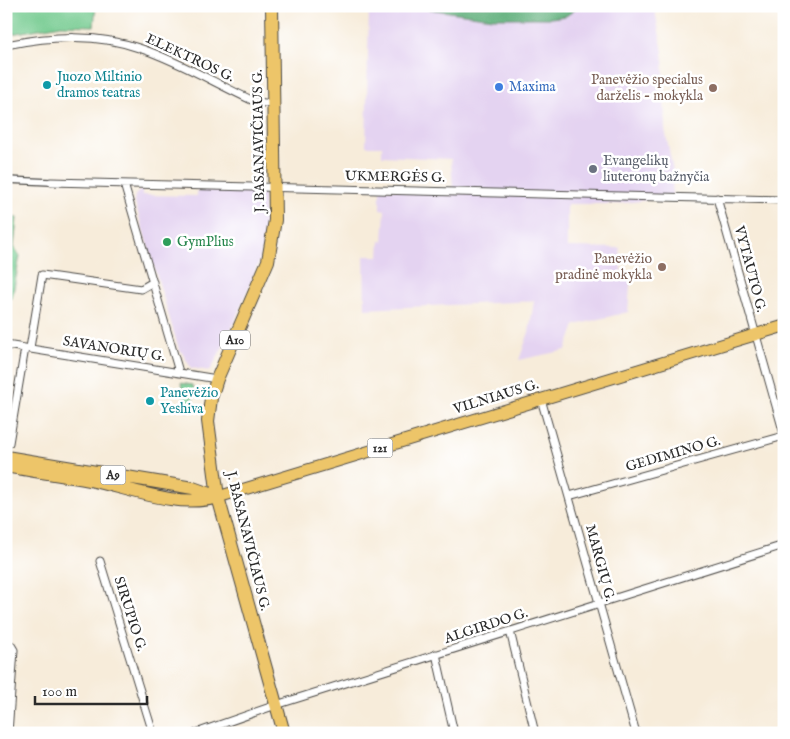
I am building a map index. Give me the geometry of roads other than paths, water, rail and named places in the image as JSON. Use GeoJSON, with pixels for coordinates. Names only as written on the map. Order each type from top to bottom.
{"type":"FeatureCollection","features":[{"type":"Feature","properties":{"kind":"highway","name":"J. BASANAVIČIAUS G."},"geometry":{"type":"LineString","coordinates":[[272,6],[274,104],[274,220],[272,246],[268,261],[217,379],[209,403],[208,421],[218,497],[284,733]]}},
{"type":"Feature","properties":{"kind":"highway","name":"A9"},"geometry":{"type":"LineString","coordinates":[[6,457],[193,488],[218,497]]}},
{"type":"Feature","properties":{"kind":"highway","name":"VILNIAUS G."},"geometry":{"type":"LineString","coordinates":[[6,466],[85,479],[179,499],[203,501],[218,497]]}},
{"type":"Feature","properties":{"kind":"main road","name":"VILNIAUS G."},"geometry":{"type":"LineString","coordinates":[[218,497],[784,326]]}},
{"type":"Feature","properties":{"kind":"street","name":"ELEKTROS G."},"geometry":{"type":"LineString","coordinates":[[6,45],[66,36],[93,38],[133,46],[153,53],[256,102],[274,104]]}},
{"type":"Feature","properties":{"kind":"street","name":"UKMERGĖS G."},"geometry":{"type":"LineString","coordinates":[[6,180],[784,200]]}},
{"type":"Feature","properties":{"kind":"street"},"geometry":{"type":"LineString","coordinates":[[124,184],[180,372]]}},
{"type":"Feature","properties":{"kind":"street","name":"VYTAUTO G."},"geometry":{"type":"LineString","coordinates":[[717,198],[784,435]]}},
{"type":"Feature","properties":{"kind":"street"},"geometry":{"type":"LineString","coordinates":[[8,443],[42,275],[141,289],[153,282]]}},
{"type":"Feature","properties":{"kind":"street","name":"SAVANORIŲ G."},"geometry":{"type":"LineString","coordinates":[[6,345],[217,379]]}},
{"type":"Feature","properties":{"kind":"street","name":"MARGIŲ G."},"geometry":{"type":"LineString","coordinates":[[541,399],[636,733]]}},
{"type":"Feature","properties":{"kind":"street","name":"GEDIMINO G."},"geometry":{"type":"LineString","coordinates":[[569,496],[784,435]]}},
{"type":"Feature","properties":{"kind":"street","name":"ALGIRDO G."},"geometry":{"type":"LineString","coordinates":[[196,733],[276,705],[784,545]]}},
{"type":"Feature","properties":{"kind":"street","name":"SIRUPIO G."},"geometry":{"type":"LineString","coordinates":[[100,561],[153,733]]}},
{"type":"Feature","properties":{"kind":"street"},"geometry":{"type":"LineString","coordinates":[[510,631],[535,733]]}},
{"type":"Feature","properties":{"kind":"street"},"geometry":{"type":"LineString","coordinates":[[6,643],[11,645],[14,650],[8,733]]}},
{"type":"Feature","properties":{"kind":"street"},"geometry":{"type":"LineString","coordinates":[[436,654],[454,733]]}},
{"type":"Feature","properties":{"kind":"place","name":"Juozo Miltinio dramos teatras"},"geometry":{"type":"Point","coordinates":[47,85]}},
{"type":"Feature","properties":{"kind":"place","name":"Maxima"},"geometry":{"type":"Point","coordinates":[499,87]}},
{"type":"Feature","properties":{"kind":"place","name":"Panevėžio specialus darželis - mokykla"},"geometry":{"type":"Point","coordinates":[713,88]}},
{"type":"Feature","properties":{"kind":"place","name":"Evangelikų liuteronų bažnyčia"},"geometry":{"type":"Point","coordinates":[593,169]}},
{"type":"Feature","properties":{"kind":"place","name":"GymPlius"},"geometry":{"type":"Point","coordinates":[167,242]}},
{"type":"Feature","properties":{"kind":"place","name":"Panevėžio pradinė mokykla"},"geometry":{"type":"Point","coordinates":[662,267]}},
{"type":"Feature","properties":{"kind":"place","name":"Panevėžio Yeshiva"},"geometry":{"type":"Point","coordinates":[150,401]}}]}
